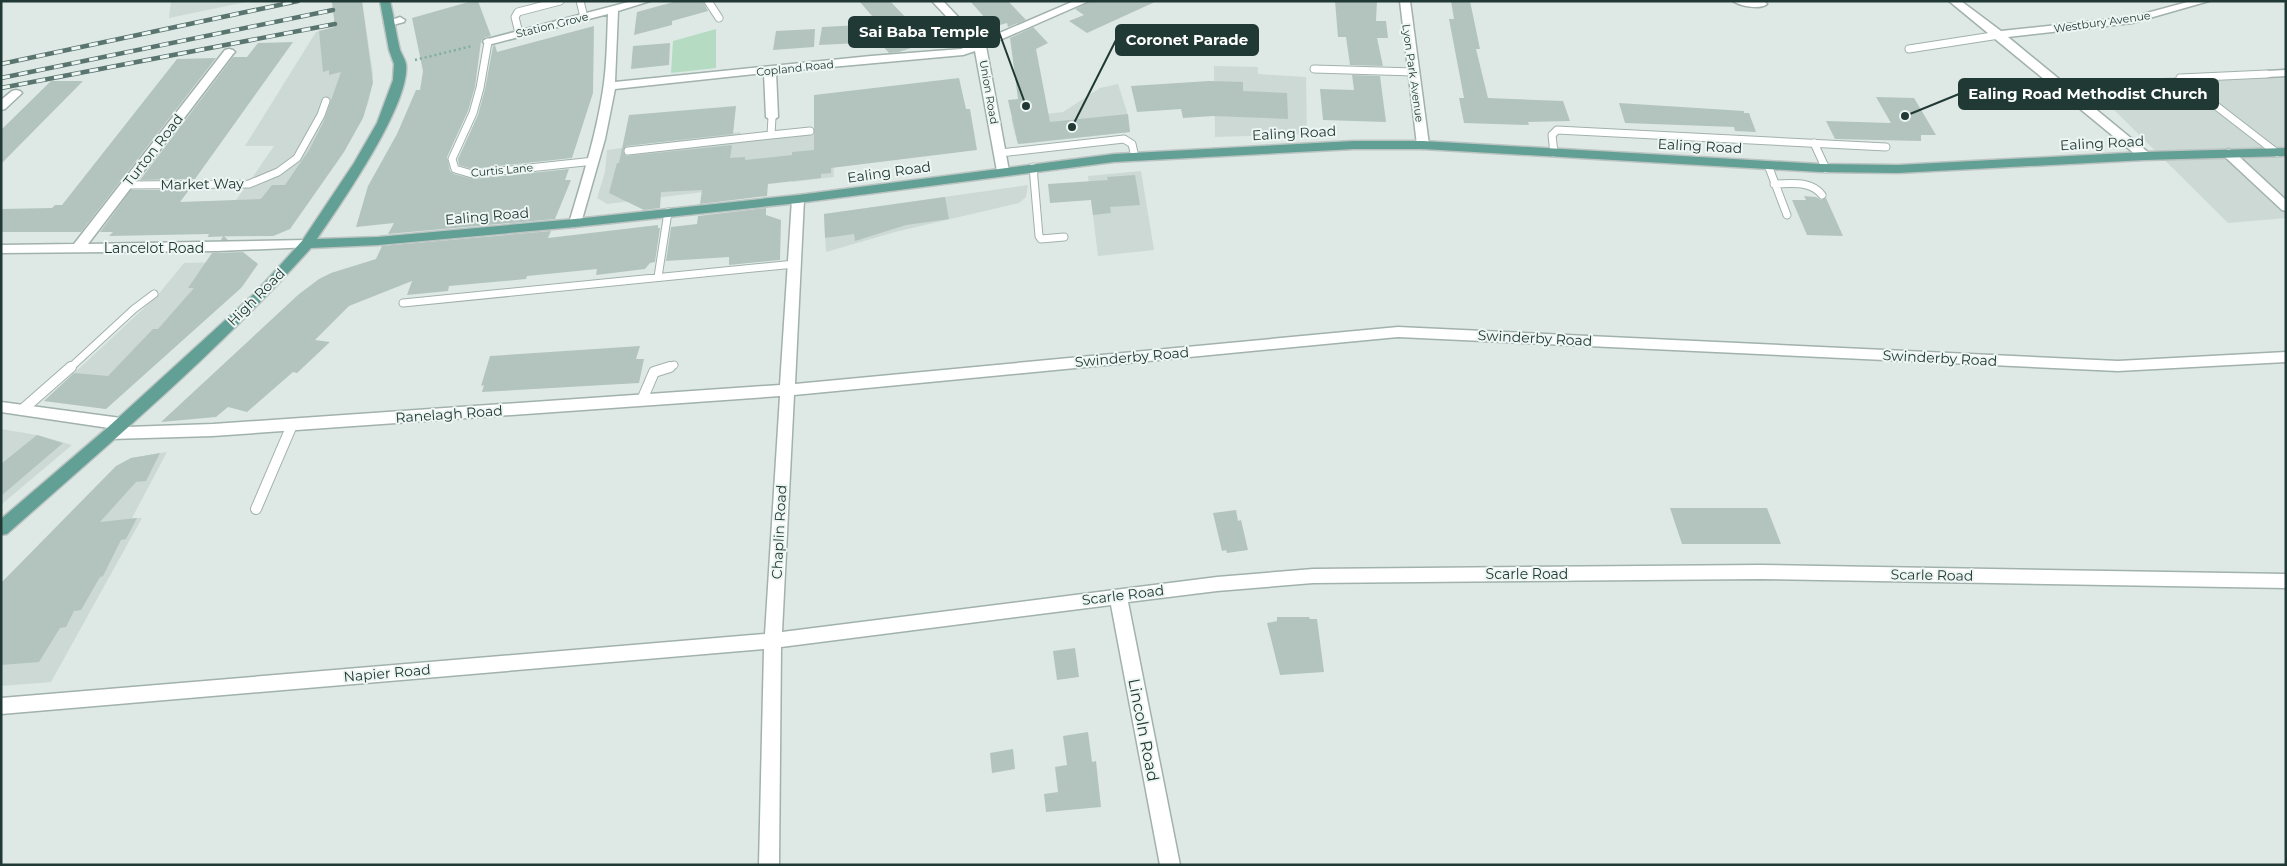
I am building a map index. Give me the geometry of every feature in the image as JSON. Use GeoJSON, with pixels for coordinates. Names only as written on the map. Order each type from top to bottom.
{"type":"FeatureCollection","features":[{"type":"Feature","properties":{"kind":"main road","name":"High Road"},"geometry":{"type":"LineString","coordinates":[[1,529],[116,429],[261,295],[307,244],[360,163],[383,123],[395,93],[399,80],[400,64],[394,22],[385,1]]}},
{"type":"Feature","properties":{"kind":"main road","name":"Ealing Road"},"geometry":{"type":"LineString","coordinates":[[307,244],[378,241],[575,223],[798,199],[1004,171],[1135,157],[1354,145],[1423,145],[1826,168],[1898,169],[2145,156],[2281,152]]}},
{"type":"Feature","properties":{"kind":"street","name":"Station Grove"},"geometry":{"type":"LineString","coordinates":[[482,43],[645,1]]}},
{"type":"Feature","properties":{"kind":"street","name":"Union Road"},"geometry":{"type":"LineString","coordinates":[[937,1],[980,46],[1004,171]]}},
{"type":"Feature","properties":{"kind":"street","name":"Copland Road"},"geometry":{"type":"LineString","coordinates":[[609,86],[770,71],[871,59],[963,52],[1084,1]]}},
{"type":"Feature","properties":{"kind":"street","name":"Lyon Park Avenue"},"geometry":{"type":"LineString","coordinates":[[1405,1],[1423,145]]}},
{"type":"Feature","properties":{"kind":"street"},"geometry":{"type":"LineString","coordinates":[[1738,1],[1762,4]]}},
{"type":"Feature","properties":{"kind":"street"},"geometry":{"type":"LineString","coordinates":[[1954,1],[1999,35],[2145,156]]}},
{"type":"Feature","properties":{"kind":"street"},"geometry":{"type":"LineString","coordinates":[[2164,1],[2177,8]]}},
{"type":"Feature","properties":{"kind":"street","name":"Westbury Avenue"},"geometry":{"type":"LineString","coordinates":[[1999,35],[2132,20],[2161,14],[2204,1]]}},
{"type":"Feature","properties":{"kind":"street"},"geometry":{"type":"LineString","coordinates":[[575,223],[594,161],[609,86],[613,10]]}},
{"type":"Feature","properties":{"kind":"street","name":"Turton Road"},"geometry":{"type":"LineString","coordinates":[[77,249],[230,52]]}},
{"type":"Feature","properties":{"kind":"street"},"geometry":{"type":"LineString","coordinates":[[770,71],[772,117]]}},
{"type":"Feature","properties":{"kind":"street"},"geometry":{"type":"LineString","coordinates":[[2267,74],[2286,73]]}},
{"type":"Feature","properties":{"kind":"street"},"geometry":{"type":"LineString","coordinates":[[1,107],[16,93]]}},
{"type":"Feature","properties":{"kind":"street"},"geometry":{"type":"LineString","coordinates":[[2228,153],[2286,207]]}},
{"type":"Feature","properties":{"kind":"street","name":"Chaplin Road"},"geometry":{"type":"LineString","coordinates":[[769,865],[773,641],[798,199]]}},
{"type":"Feature","properties":{"kind":"street","name":"Lancelot Road"},"geometry":{"type":"LineString","coordinates":[[1,249],[307,244]]}},
{"type":"Feature","properties":{"kind":"street","name":"Swinderby Road"},"geometry":{"type":"LineString","coordinates":[[787,390],[1398,332],[2118,366],[2286,357]]}},
{"type":"Feature","properties":{"kind":"street","name":"Ranelagh Road"},"geometry":{"type":"LineString","coordinates":[[2,408],[22,410],[116,429],[292,425],[787,390]]}},
{"type":"Feature","properties":{"kind":"street","name":"Scarle Road"},"geometry":{"type":"LineString","coordinates":[[773,641],[1217,584],[1333,575],[1760,572],[2286,581]]}},
{"type":"Feature","properties":{"kind":"street","name":"Lincoln Road"},"geometry":{"type":"LineString","coordinates":[[1118,596],[1170,865]]}},
{"type":"Feature","properties":{"kind":"street","name":"Napier Road"},"geometry":{"type":"LineString","coordinates":[[1,706],[773,641]]}},
{"type":"Feature","properties":{"kind":"lane"},"geometry":{"type":"LineString","coordinates":[[519,33],[515,17],[518,12],[560,1]]}},
{"type":"Feature","properties":{"kind":"lane"},"geometry":{"type":"LineString","coordinates":[[580,1],[584,17]]}},
{"type":"Feature","properties":{"kind":"lane"},"geometry":{"type":"LineString","coordinates":[[708,1],[719,18]]}},
{"type":"Feature","properties":{"kind":"lane"},"geometry":{"type":"LineString","coordinates":[[1909,49],[1999,35]]}},
{"type":"Feature","properties":{"kind":"lane","name":"Curtis Lane"},"geometry":{"type":"LineString","coordinates":[[482,43],[480,88],[472,113],[454,149],[452,159],[455,169],[472,174],[594,161]]}},
{"type":"Feature","properties":{"kind":"lane"},"geometry":{"type":"LineString","coordinates":[[1314,69],[1414,72]]}},
{"type":"Feature","properties":{"kind":"lane"},"geometry":{"type":"LineString","coordinates":[[2267,74],[2180,78],[2281,152]]}},
{"type":"Feature","properties":{"kind":"lane","name":"Market Way"},"geometry":{"type":"LineString","coordinates":[[127,185],[249,184],[278,172],[297,158],[321,115],[326,101]]}},
{"type":"Feature","properties":{"kind":"lane"},"geometry":{"type":"LineString","coordinates":[[771,135],[772,117]]}},
{"type":"Feature","properties":{"kind":"lane"},"geometry":{"type":"LineString","coordinates":[[1554,153],[1552,135],[1557,130],[1886,147]]}},
{"type":"Feature","properties":{"kind":"lane"},"geometry":{"type":"LineString","coordinates":[[628,151],[810,131]]}},
{"type":"Feature","properties":{"kind":"lane"},"geometry":{"type":"LineString","coordinates":[[1000,153],[1110,140],[1129,141],[1132,144],[1135,157]]}},
{"type":"Feature","properties":{"kind":"lane"},"geometry":{"type":"LineString","coordinates":[[1814,143],[1826,168]]}},
{"type":"Feature","properties":{"kind":"lane"},"geometry":{"type":"LineString","coordinates":[[1768,165],[1787,215]]}},
{"type":"Feature","properties":{"kind":"lane"},"geometry":{"type":"LineString","coordinates":[[1033,168],[1039,236],[1041,238],[1064,237]]}},
{"type":"Feature","properties":{"kind":"lane"},"geometry":{"type":"LineString","coordinates":[[1774,184],[1814,186],[1820,189],[1822,195]]}},
{"type":"Feature","properties":{"kind":"lane"},"geometry":{"type":"LineString","coordinates":[[658,277],[668,212]]}},
{"type":"Feature","properties":{"kind":"lane"},"geometry":{"type":"LineString","coordinates":[[403,303],[795,264]]}},
{"type":"Feature","properties":{"kind":"lane"},"geometry":{"type":"LineString","coordinates":[[22,410],[105,338],[134,309],[154,294]]}},
{"type":"Feature","properties":{"kind":"lane"},"geometry":{"type":"LineString","coordinates":[[642,400],[654,372],[674,366]]}},
{"type":"Feature","properties":{"kind":"lane"},"geometry":{"type":"LineString","coordinates":[[256,509],[292,425]]}},
{"type":"Feature","properties":{"kind":"path"},"geometry":{"type":"LineString","coordinates":[[422,59],[482,43]]}},
{"type":"Feature","properties":{"kind":"shaded area"},"geometry":{"type":"Polygon","coordinates":[[[171,1],[251,1],[169,18],[171,1]]]}},
{"type":"Feature","properties":{"kind":"shaded area"},"geometry":{"type":"Polygon","coordinates":[[[332,1],[362,1],[373,74],[369,100],[363,118],[339,159],[290,229],[273,236],[207,237],[245,188],[274,146],[245,146],[316,32],[335,27],[332,1]]]}},
{"type":"Feature","properties":{"kind":"shaded area"},"geometry":{"type":"Polygon","coordinates":[[[1214,66],[1258,67],[1258,74],[1306,77],[1307,134],[1215,137],[1214,66]]]}},
{"type":"Feature","properties":{"kind":"shaded area"},"geometry":{"type":"Polygon","coordinates":[[[2286,68],[2286,218],[2228,223],[2088,84],[2286,68]]]}},
{"type":"Feature","properties":{"kind":"shaded area"},"geometry":{"type":"Polygon","coordinates":[[[1118,84],[1127,112],[1130,132],[1022,144],[1017,142],[1011,118],[1063,112],[1100,88],[1118,84]]]}},
{"type":"Feature","properties":{"kind":"shaded area"},"geometry":{"type":"Polygon","coordinates":[[[832,131],[834,177],[792,182],[792,179],[768,181],[768,184],[607,204],[597,198],[605,172],[607,150],[740,132],[743,140],[832,131]]]}},
{"type":"Feature","properties":{"kind":"shaded area"},"geometry":{"type":"Polygon","coordinates":[[[1141,171],[1154,250],[1098,256],[1088,176],[1141,171]]]}},
{"type":"Feature","properties":{"kind":"shaded area"},"geometry":{"type":"Polygon","coordinates":[[[1028,185],[1026,197],[1019,203],[895,232],[826,252],[824,214],[1028,185]]]}},
{"type":"Feature","properties":{"kind":"shaded area"},"geometry":{"type":"Polygon","coordinates":[[[254,261],[258,264],[243,286],[106,409],[44,401],[157,296],[184,263],[254,261]]]}},
{"type":"Feature","properties":{"kind":"shaded area"},"geometry":{"type":"Polygon","coordinates":[[[1,429],[37,435],[72,445],[2,504],[1,429]]]}},
{"type":"Feature","properties":{"kind":"shaded area"},"geometry":{"type":"Polygon","coordinates":[[[167,452],[132,518],[142,518],[51,682],[1,686],[1,583],[131,458],[167,452]]]}},
{"type":"Feature","properties":{"kind":"green space"},"geometry":{"type":"Polygon","coordinates":[[[716,29],[716,68],[671,73],[673,41],[716,29]]]}},
{"type":"Feature","properties":{"kind":"building"},"geometry":{"type":"Polygon","coordinates":[[[332,1],[362,1],[373,83],[363,118],[344,152],[290,229],[273,236],[224,236],[228,240],[221,240],[223,236],[208,237],[209,234],[109,236],[113,232],[100,232],[131,190],[189,190],[180,202],[261,199],[272,185],[285,185],[309,150],[323,123],[341,72],[329,75],[329,70],[323,72],[319,31],[335,27],[332,1]]]}},
{"type":"Feature","properties":{"kind":"building"},"geometry":{"type":"Polygon","coordinates":[[[478,1],[491,36],[481,41],[475,87],[468,111],[447,157],[450,171],[454,174],[473,179],[569,169],[565,180],[571,180],[555,219],[388,234],[394,223],[356,227],[368,186],[397,134],[416,90],[420,90],[423,71],[412,18],[478,1]]]}},
{"type":"Feature","properties":{"kind":"building"},"geometry":{"type":"Polygon","coordinates":[[[677,1],[703,1],[708,11],[672,21],[672,25],[634,35],[637,12],[677,1]]]}},
{"type":"Feature","properties":{"kind":"building"},"geometry":{"type":"Polygon","coordinates":[[[859,1],[890,1],[929,42],[899,52],[889,53],[879,42],[819,45],[822,27],[879,24],[859,1]]]}},
{"type":"Feature","properties":{"kind":"building"},"geometry":{"type":"Polygon","coordinates":[[[970,1],[1008,1],[1026,20],[1008,27],[1007,23],[993,27],[970,1]]]}},
{"type":"Feature","properties":{"kind":"building"},"geometry":{"type":"Polygon","coordinates":[[[1091,1],[1157,1],[1087,33],[1069,21],[1084,15],[1075,9],[1091,1]]]}},
{"type":"Feature","properties":{"kind":"building"},"geometry":{"type":"Polygon","coordinates":[[[1335,1],[1377,1],[1376,21],[1386,21],[1388,38],[1377,38],[1383,66],[1350,65],[1346,37],[1338,37],[1335,1]]]}},
{"type":"Feature","properties":{"kind":"building"},"geometry":{"type":"Polygon","coordinates":[[[1451,1],[1470,1],[1480,49],[1476,49],[1488,98],[1563,101],[1570,121],[1528,122],[1529,125],[1464,123],[1459,98],[1464,98],[1449,19],[1454,19],[1451,1]]]}},
{"type":"Feature","properties":{"kind":"building"},"geometry":{"type":"Polygon","coordinates":[[[594,26],[593,93],[572,158],[472,169],[459,165],[458,159],[478,115],[493,46],[495,45],[497,52],[594,26]]]}},
{"type":"Feature","properties":{"kind":"building"},"geometry":{"type":"Polygon","coordinates":[[[1033,27],[1048,43],[1036,49],[1050,122],[1128,114],[1130,132],[1018,144],[1008,100],[1018,99],[1010,38],[1033,27]]]}},
{"type":"Feature","properties":{"kind":"building"},"geometry":{"type":"Polygon","coordinates":[[[815,29],[814,47],[773,50],[776,31],[815,29]]]}},
{"type":"Feature","properties":{"kind":"building"},"geometry":{"type":"Polygon","coordinates":[[[293,42],[195,179],[140,180],[233,57],[247,57],[258,43],[293,42]]]}},
{"type":"Feature","properties":{"kind":"building"},"geometry":{"type":"Polygon","coordinates":[[[670,43],[669,65],[631,69],[633,46],[670,43]]]}},
{"type":"Feature","properties":{"kind":"building"},"geometry":{"type":"Polygon","coordinates":[[[216,58],[81,232],[1,232],[1,209],[52,208],[55,205],[62,205],[177,59],[216,58]]]}},
{"type":"Feature","properties":{"kind":"building"},"geometry":{"type":"Polygon","coordinates":[[[1352,75],[1380,76],[1386,122],[1323,120],[1320,89],[1354,90],[1352,75]]]}},
{"type":"Feature","properties":{"kind":"building"},"geometry":{"type":"Polygon","coordinates":[[[959,78],[966,109],[970,109],[977,150],[831,168],[831,173],[821,174],[821,178],[768,184],[767,196],[700,204],[702,190],[661,192],[660,208],[644,210],[609,193],[617,163],[619,163],[629,115],[736,106],[733,134],[627,146],[623,151],[626,156],[732,145],[730,158],[745,157],[745,160],[792,155],[792,152],[814,150],[814,95],[959,78]]]}},
{"type":"Feature","properties":{"kind":"building"},"geometry":{"type":"Polygon","coordinates":[[[51,81],[83,81],[1,164],[1,130],[51,81]]]}},
{"type":"Feature","properties":{"kind":"building"},"geometry":{"type":"Polygon","coordinates":[[[1209,81],[1243,82],[1243,91],[1287,93],[1288,119],[1213,116],[1183,118],[1181,109],[1137,112],[1131,86],[1209,81]]]}},
{"type":"Feature","properties":{"kind":"building"},"geometry":{"type":"Polygon","coordinates":[[[1876,97],[1914,98],[1936,135],[1921,135],[1921,141],[1835,139],[1826,121],[1891,123],[1876,97]]]}},
{"type":"Feature","properties":{"kind":"building"},"geometry":{"type":"Polygon","coordinates":[[[1619,103],[1744,111],[1744,113],[1749,113],[1756,132],[1735,131],[1734,127],[1625,123],[1619,103]]]}},
{"type":"Feature","properties":{"kind":"building"},"geometry":{"type":"Polygon","coordinates":[[[1135,175],[1140,205],[1110,207],[1111,213],[1093,215],[1091,200],[1050,203],[1048,184],[1108,180],[1107,177],[1135,175]]]}},
{"type":"Feature","properties":{"kind":"building"},"geometry":{"type":"Polygon","coordinates":[[[1804,196],[1816,197],[1821,200],[1826,198],[1843,236],[1807,235],[1792,200],[1806,200],[1804,196]]]}},
{"type":"Feature","properties":{"kind":"building"},"geometry":{"type":"Polygon","coordinates":[[[945,197],[949,219],[906,225],[855,241],[854,234],[825,238],[824,214],[945,197]]]}},
{"type":"Feature","properties":{"kind":"building"},"geometry":{"type":"Polygon","coordinates":[[[766,208],[766,215],[781,220],[780,260],[729,265],[729,257],[666,261],[671,227],[697,224],[698,216],[766,208]]]}},
{"type":"Feature","properties":{"kind":"building"},"geometry":{"type":"Polygon","coordinates":[[[658,225],[658,228],[660,228],[655,262],[650,263],[645,269],[596,275],[597,269],[527,276],[526,279],[449,286],[448,291],[407,295],[412,281],[349,306],[315,340],[330,342],[297,373],[293,372],[247,412],[228,407],[216,417],[161,422],[299,294],[319,279],[331,273],[376,259],[382,246],[551,231],[548,238],[658,225]]]}},
{"type":"Feature","properties":{"kind":"building"},"geometry":{"type":"Polygon","coordinates":[[[243,252],[258,264],[241,288],[106,409],[44,401],[74,373],[108,376],[153,329],[158,329],[194,288],[188,288],[212,253],[243,252]]]}},
{"type":"Feature","properties":{"kind":"building"},"geometry":{"type":"Polygon","coordinates":[[[640,346],[636,359],[644,359],[639,383],[482,392],[484,385],[481,386],[490,356],[640,346]]]}},
{"type":"Feature","properties":{"kind":"building"},"geometry":{"type":"Polygon","coordinates":[[[37,435],[63,443],[1,496],[1,464],[37,435]]]}},
{"type":"Feature","properties":{"kind":"building"},"geometry":{"type":"Polygon","coordinates":[[[160,453],[146,481],[136,482],[100,522],[137,518],[126,539],[121,540],[103,576],[100,577],[81,610],[74,611],[66,627],[60,628],[39,662],[1,665],[1,583],[116,466],[131,458],[160,453]]]}},
{"type":"Feature","properties":{"kind":"building"},"geometry":{"type":"Polygon","coordinates":[[[1670,508],[1767,508],[1781,544],[1682,544],[1670,508]]]}},
{"type":"Feature","properties":{"kind":"building"},"geometry":{"type":"Polygon","coordinates":[[[1236,510],[1238,521],[1241,520],[1248,550],[1227,553],[1226,550],[1222,551],[1213,513],[1236,510]]]}},
{"type":"Feature","properties":{"kind":"building"},"geometry":{"type":"Polygon","coordinates":[[[1277,617],[1309,617],[1310,619],[1317,619],[1324,672],[1280,675],[1267,623],[1277,621],[1277,617]]]}},
{"type":"Feature","properties":{"kind":"building"},"geometry":{"type":"Polygon","coordinates":[[[1075,648],[1079,677],[1057,680],[1053,651],[1075,648]]]}},
{"type":"Feature","properties":{"kind":"building"},"geometry":{"type":"Polygon","coordinates":[[[1088,732],[1092,762],[1096,761],[1101,807],[1046,812],[1044,794],[1058,792],[1055,767],[1067,765],[1063,736],[1088,732]]]}},
{"type":"Feature","properties":{"kind":"building"},"geometry":{"type":"Polygon","coordinates":[[[1013,749],[1015,769],[992,773],[990,753],[1013,749]]]}},
{"type":"Feature","properties":{"kind":"railway"},"geometry":{"type":"LineString","coordinates":[[1,64],[298,1]]}},
{"type":"Feature","properties":{"kind":"railway"},"geometry":{"type":"LineString","coordinates":[[1,78],[333,10]]}},
{"type":"Feature","properties":{"kind":"railway"},"geometry":{"type":"LineString","coordinates":[[1,88],[335,24]]}},
{"type":"Feature","properties":{"kind":"place","name":"Sai Baba Temple"},"geometry":{"type":"Point","coordinates":[1026,106]}},
{"type":"Feature","properties":{"kind":"place","name":"Ealing Road Methodist Church"},"geometry":{"type":"Point","coordinates":[1905,116]}},
{"type":"Feature","properties":{"kind":"place","name":"Coronet Parade"},"geometry":{"type":"Point","coordinates":[1072,127]}}]}
